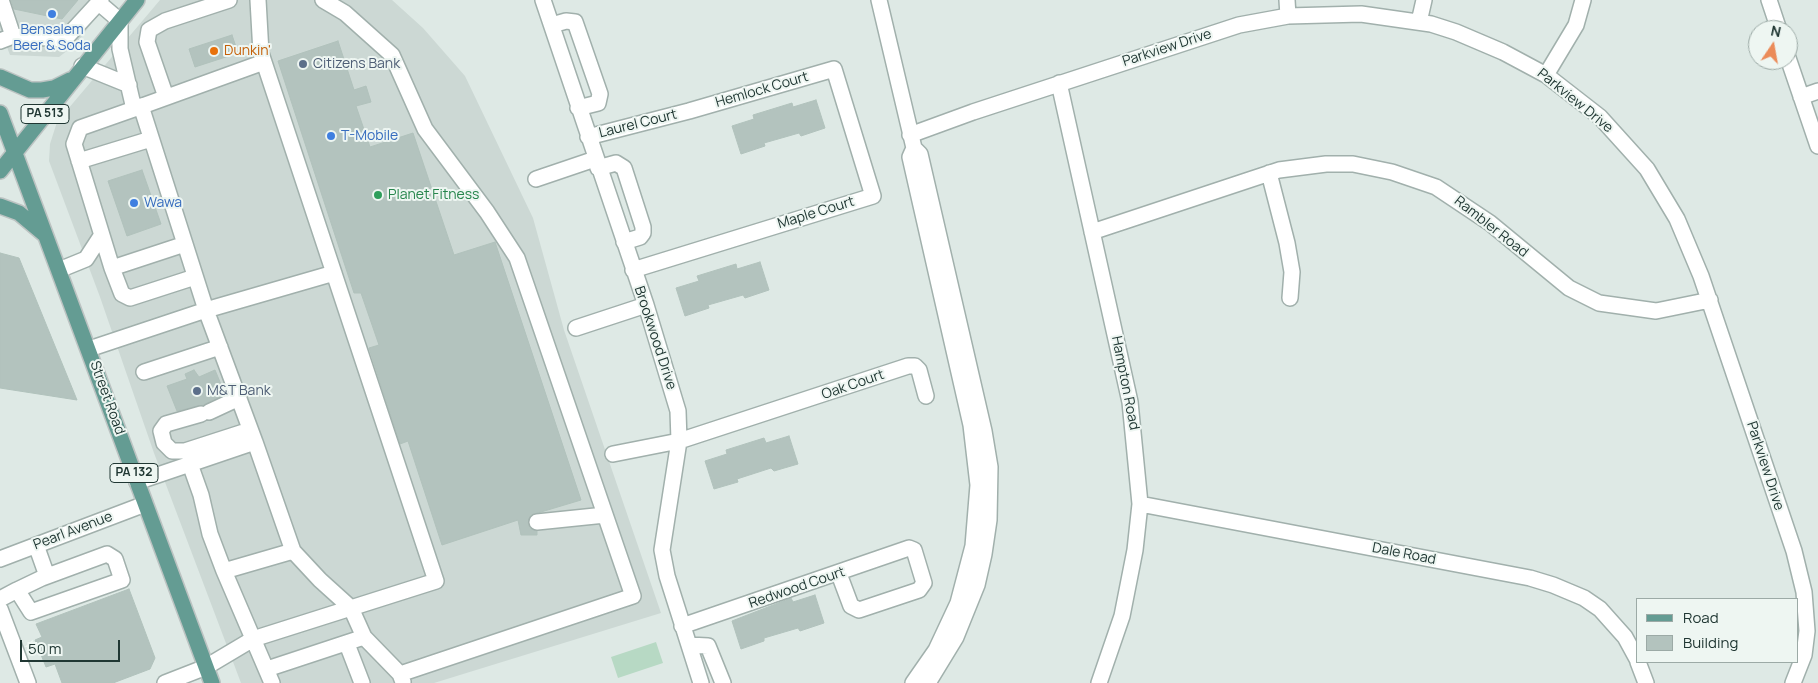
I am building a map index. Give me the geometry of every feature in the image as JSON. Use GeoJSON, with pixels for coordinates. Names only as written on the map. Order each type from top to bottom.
{"type":"FeatureCollection","features":[{"type":"Feature","properties":{"kind":"main road","name":"PA 513"},"geometry":{"type":"LineString","coordinates":[[0,171],[137,0]]}},
{"type":"Feature","properties":{"kind":"main road"},"geometry":{"type":"LineString","coordinates":[[0,77],[30,90],[42,90],[65,83],[79,71]]}},
{"type":"Feature","properties":{"kind":"main road","name":"Street Road"},"geometry":{"type":"LineString","coordinates":[[0,113],[212,683]]}},
{"type":"Feature","properties":{"kind":"main road"},"geometry":{"type":"LineString","coordinates":[[0,206],[19,213],[46,237]]}},
{"type":"Feature","properties":{"kind":"street"},"geometry":{"type":"LineString","coordinates":[[1,0],[6,39],[65,40],[100,2],[120,21],[120,49],[129,85],[137,108],[152,139],[206,310],[293,551],[320,580],[351,608],[364,637],[402,678],[633,596],[517,258],[487,212],[425,129],[392,55],[345,13],[323,0]]}},
{"type":"Feature","properties":{"kind":"street"},"geometry":{"type":"LineString","coordinates":[[166,97],[147,42],[149,30],[165,21],[229,0]]}},
{"type":"Feature","properties":{"kind":"street"},"geometry":{"type":"LineString","coordinates":[[165,683],[206,667],[253,639],[436,581],[261,54],[258,0]]}},
{"type":"Feature","properties":{"kind":"street","name":"Brookwood Drive"},"geometry":{"type":"LineString","coordinates":[[543,0],[646,306],[678,411],[679,441],[662,541],[667,576],[701,683]]}},
{"type":"Feature","properties":{"kind":"street"},"geometry":{"type":"LineString","coordinates":[[879,0],[912,141],[920,154],[984,431],[990,491],[984,554],[977,585],[956,637],[928,683]]}},
{"type":"Feature","properties":{"kind":"street"},"geometry":{"type":"LineString","coordinates":[[1287,0],[1288,16]]}},
{"type":"Feature","properties":{"kind":"street"},"geometry":{"type":"LineString","coordinates":[[1419,22],[1424,0]]}},
{"type":"Feature","properties":{"kind":"street"},"geometry":{"type":"LineString","coordinates":[[1546,75],[1576,25],[1583,0]]}},
{"type":"Feature","properties":{"kind":"street"},"geometry":{"type":"LineString","coordinates":[[1769,0],[1776,20]]}},
{"type":"Feature","properties":{"kind":"street","name":"Parkview Drive"},"geometry":{"type":"LineString","coordinates":[[912,141],[1059,83],[1239,25],[1288,16],[1361,14],[1419,22],[1456,32],[1503,52],[1546,75],[1600,117],[1646,169],[1677,219],[1710,300],[1794,551],[1804,592],[1807,631],[1804,655],[1793,683]]}},
{"type":"Feature","properties":{"kind":"street"},"geometry":{"type":"LineString","coordinates":[[552,25],[566,21],[575,22],[600,94],[598,103],[578,108]]}},
{"type":"Feature","properties":{"kind":"street"},"geometry":{"type":"LineString","coordinates":[[195,277],[130,298],[122,294],[101,236],[74,144],[80,128],[264,62]]}},
{"type":"Feature","properties":{"kind":"street","name":"Hemlock Court"},"geometry":{"type":"LineString","coordinates":[[689,111],[834,69]]}},
{"type":"Feature","properties":{"kind":"street","name":"Maple Court"},"geometry":{"type":"LineString","coordinates":[[633,270],[873,196],[834,69]]}},
{"type":"Feature","properties":{"kind":"street"},"geometry":{"type":"LineString","coordinates":[[1792,70],[1818,146]]}},
{"type":"Feature","properties":{"kind":"street"},"geometry":{"type":"LineString","coordinates":[[79,71],[129,85]]}},
{"type":"Feature","properties":{"kind":"street","name":"Hampton Road"},"geometry":{"type":"LineString","coordinates":[[1059,83],[1130,402],[1140,504],[1136,550],[1122,616],[1099,683]]}},
{"type":"Feature","properties":{"kind":"street"},"geometry":{"type":"LineString","coordinates":[[1801,97],[1818,91]]}},
{"type":"Feature","properties":{"kind":"street","name":"Laurel Court"},"geometry":{"type":"LineString","coordinates":[[588,137],[689,111]]}},
{"type":"Feature","properties":{"kind":"street"},"geometry":{"type":"LineString","coordinates":[[79,161],[152,139]]}},
{"type":"Feature","properties":{"kind":"street"},"geometry":{"type":"LineString","coordinates":[[912,141],[910,157],[971,425],[978,485],[974,546],[958,603],[936,650],[913,683]]}},
{"type":"Feature","properties":{"kind":"street"},"geometry":{"type":"LineString","coordinates":[[536,179],[597,164],[616,163],[624,168],[643,228],[643,233],[640,237],[624,242]]}},
{"type":"Feature","properties":{"kind":"street","name":"Rambler Road"},"geometry":{"type":"LineString","coordinates":[[1092,232],[1295,167],[1353,164],[1414,178],[1456,198],[1490,222],[1549,273],[1583,296],[1613,306],[1656,312],[1710,300]]}},
{"type":"Feature","properties":{"kind":"street"},"geometry":{"type":"LineString","coordinates":[[1269,174],[1292,272],[1290,298]]}},
{"type":"Feature","properties":{"kind":"street"},"geometry":{"type":"LineString","coordinates":[[59,270],[86,259],[101,236]]}},
{"type":"Feature","properties":{"kind":"street"},"geometry":{"type":"LineString","coordinates":[[112,268],[185,244]]}},
{"type":"Feature","properties":{"kind":"street"},"geometry":{"type":"LineString","coordinates":[[89,349],[206,310],[334,272]]}},
{"type":"Feature","properties":{"kind":"street"},"geometry":{"type":"LineString","coordinates":[[576,328],[646,306]]}},
{"type":"Feature","properties":{"kind":"street"},"geometry":{"type":"LineString","coordinates":[[144,372],[220,347]]}},
{"type":"Feature","properties":{"kind":"street","name":"Oak Court"},"geometry":{"type":"LineString","coordinates":[[679,441],[908,366],[915,366],[919,370],[926,396]]}},
{"type":"Feature","properties":{"kind":"street"},"geometry":{"type":"LineString","coordinates":[[239,398],[166,424],[161,431],[164,443],[172,451],[185,451],[252,436]]}},
{"type":"Feature","properties":{"kind":"street"},"geometry":{"type":"LineString","coordinates":[[137,482],[190,464],[252,436]]}},
{"type":"Feature","properties":{"kind":"street"},"geometry":{"type":"LineString","coordinates":[[613,454],[679,441]]}},
{"type":"Feature","properties":{"kind":"street"},"geometry":{"type":"LineString","coordinates":[[190,464],[201,495],[210,534],[269,676],[364,637]]}},
{"type":"Feature","properties":{"kind":"street","name":"Pearl Avenue"},"geometry":{"type":"LineString","coordinates":[[0,559],[145,504]]}},
{"type":"Feature","properties":{"kind":"street","name":"Dale Road"},"geometry":{"type":"LineString","coordinates":[[1140,504],[1530,578],[1553,585],[1584,598],[1600,609],[1625,637],[1636,658]]}},
{"type":"Feature","properties":{"kind":"street"},"geometry":{"type":"LineString","coordinates":[[537,522],[605,515]]}},
{"type":"Feature","properties":{"kind":"street"},"geometry":{"type":"LineString","coordinates":[[36,545],[47,576]]}},
{"type":"Feature","properties":{"kind":"street","name":"Redwood Court"},"geometry":{"type":"LineString","coordinates":[[682,626],[912,548],[924,582],[919,590],[859,610],[851,606],[839,574]]}},
{"type":"Feature","properties":{"kind":"street"},"geometry":{"type":"LineString","coordinates":[[224,571],[293,551]]}},
{"type":"Feature","properties":{"kind":"street"},"geometry":{"type":"LineString","coordinates":[[0,599],[17,590],[47,576],[107,554],[114,558],[122,580],[31,612],[17,590]]}},
{"type":"Feature","properties":{"kind":"street"},"geometry":{"type":"LineString","coordinates":[[0,609],[28,683]]}},
{"type":"Feature","properties":{"kind":"street"},"geometry":{"type":"LineString","coordinates":[[348,644],[362,683]]}},
{"type":"Feature","properties":{"kind":"street"},"geometry":{"type":"LineString","coordinates":[[689,645],[708,646],[723,683]]}},
{"type":"Feature","properties":{"kind":"street","name":"Dale Road"},"geometry":{"type":"LineString","coordinates":[[1638,663],[1646,683]]}},
{"type":"Feature","properties":{"kind":"shaded area"},"geometry":{"type":"Polygon","coordinates":[[[0,0],[109,0],[76,44],[59,57],[10,55],[0,29],[0,0]]]}},
{"type":"Feature","properties":{"kind":"shaded area"},"geometry":{"type":"Polygon","coordinates":[[[160,0],[392,0],[423,28],[465,76],[533,218],[564,330],[661,613],[434,683],[241,683],[154,453],[100,297],[49,161],[50,144],[57,122],[160,0]]]}},
{"type":"Feature","properties":{"kind":"green space"},"geometry":{"type":"Polygon","coordinates":[[[656,642],[663,663],[618,678],[611,657],[656,642]]]}},
{"type":"Feature","properties":{"kind":"building","name":"Bensalem Beer & Soda"},"geometry":{"type":"Polygon","coordinates":[[[11,0],[78,0],[62,19],[14,9],[11,0]]]}},
{"type":"Feature","properties":{"kind":"building","name":"Dunkin'"},"geometry":{"type":"Polygon","coordinates":[[[232,35],[238,53],[195,67],[189,49],[232,35]]]}},
{"type":"Feature","properties":{"kind":"building"},"geometry":{"type":"Polygon","coordinates":[[[338,41],[354,90],[366,86],[371,102],[356,106],[370,147],[413,133],[454,255],[495,242],[581,500],[531,515],[528,523],[530,528],[537,531],[537,535],[521,535],[518,520],[442,545],[408,441],[400,444],[369,348],[379,345],[361,293],[354,293],[278,61],[338,41]]]}},
{"type":"Feature","properties":{"kind":"building"},"geometry":{"type":"Polygon","coordinates":[[[816,100],[825,128],[801,136],[799,133],[764,143],[765,146],[741,154],[732,126],[754,119],[753,115],[792,103],[793,107],[816,100]]]}},
{"type":"Feature","properties":{"kind":"building","name":"Wawa"},"geometry":{"type":"Polygon","coordinates":[[[142,170],[161,224],[127,236],[108,181],[142,170]]]}},
{"type":"Feature","properties":{"kind":"building"},"geometry":{"type":"Polygon","coordinates":[[[0,253],[19,258],[77,400],[0,388],[0,253]]]}},
{"type":"Feature","properties":{"kind":"building"},"geometry":{"type":"Polygon","coordinates":[[[760,262],[769,290],[745,298],[743,295],[708,305],[709,308],[685,316],[676,288],[699,281],[697,276],[736,264],[737,269],[760,262]]]}},
{"type":"Feature","properties":{"kind":"building","name":"M&T Bank"},"geometry":{"type":"Polygon","coordinates":[[[194,370],[199,377],[215,370],[225,394],[203,405],[177,411],[167,386],[187,379],[185,374],[194,370]]]}},
{"type":"Feature","properties":{"kind":"building"},"geometry":{"type":"Polygon","coordinates":[[[789,436],[798,464],[774,471],[771,468],[737,479],[738,482],[714,489],[705,461],[727,454],[726,450],[764,438],[766,443],[789,436]]]}},
{"type":"Feature","properties":{"kind":"building"},"geometry":{"type":"Polygon","coordinates":[[[129,589],[155,658],[150,669],[113,683],[62,683],[55,664],[46,667],[35,640],[42,637],[36,624],[129,589]]]}},
{"type":"Feature","properties":{"kind":"building"},"geometry":{"type":"Polygon","coordinates":[[[815,595],[824,623],[800,631],[798,628],[764,638],[764,641],[741,649],[732,621],[791,598],[793,602],[815,595]]]}},
{"type":"Feature","properties":{"kind":"place","name":"Bensalem Beer & Soda"},"geometry":{"type":"Point","coordinates":[52,14]}},
{"type":"Feature","properties":{"kind":"place","name":"Dunkin'"},"geometry":{"type":"Point","coordinates":[214,51]}},
{"type":"Feature","properties":{"kind":"place","name":"Citizens Bank"},"geometry":{"type":"Point","coordinates":[303,64]}},
{"type":"Feature","properties":{"kind":"place","name":"T-Mobile"},"geometry":{"type":"Point","coordinates":[331,136]}},
{"type":"Feature","properties":{"kind":"place","name":"Planet Fitness"},"geometry":{"type":"Point","coordinates":[378,195]}},
{"type":"Feature","properties":{"kind":"place","name":"Wawa"},"geometry":{"type":"Point","coordinates":[134,203]}},
{"type":"Feature","properties":{"kind":"place","name":"M&T Bank"},"geometry":{"type":"Point","coordinates":[197,391]}}]}
